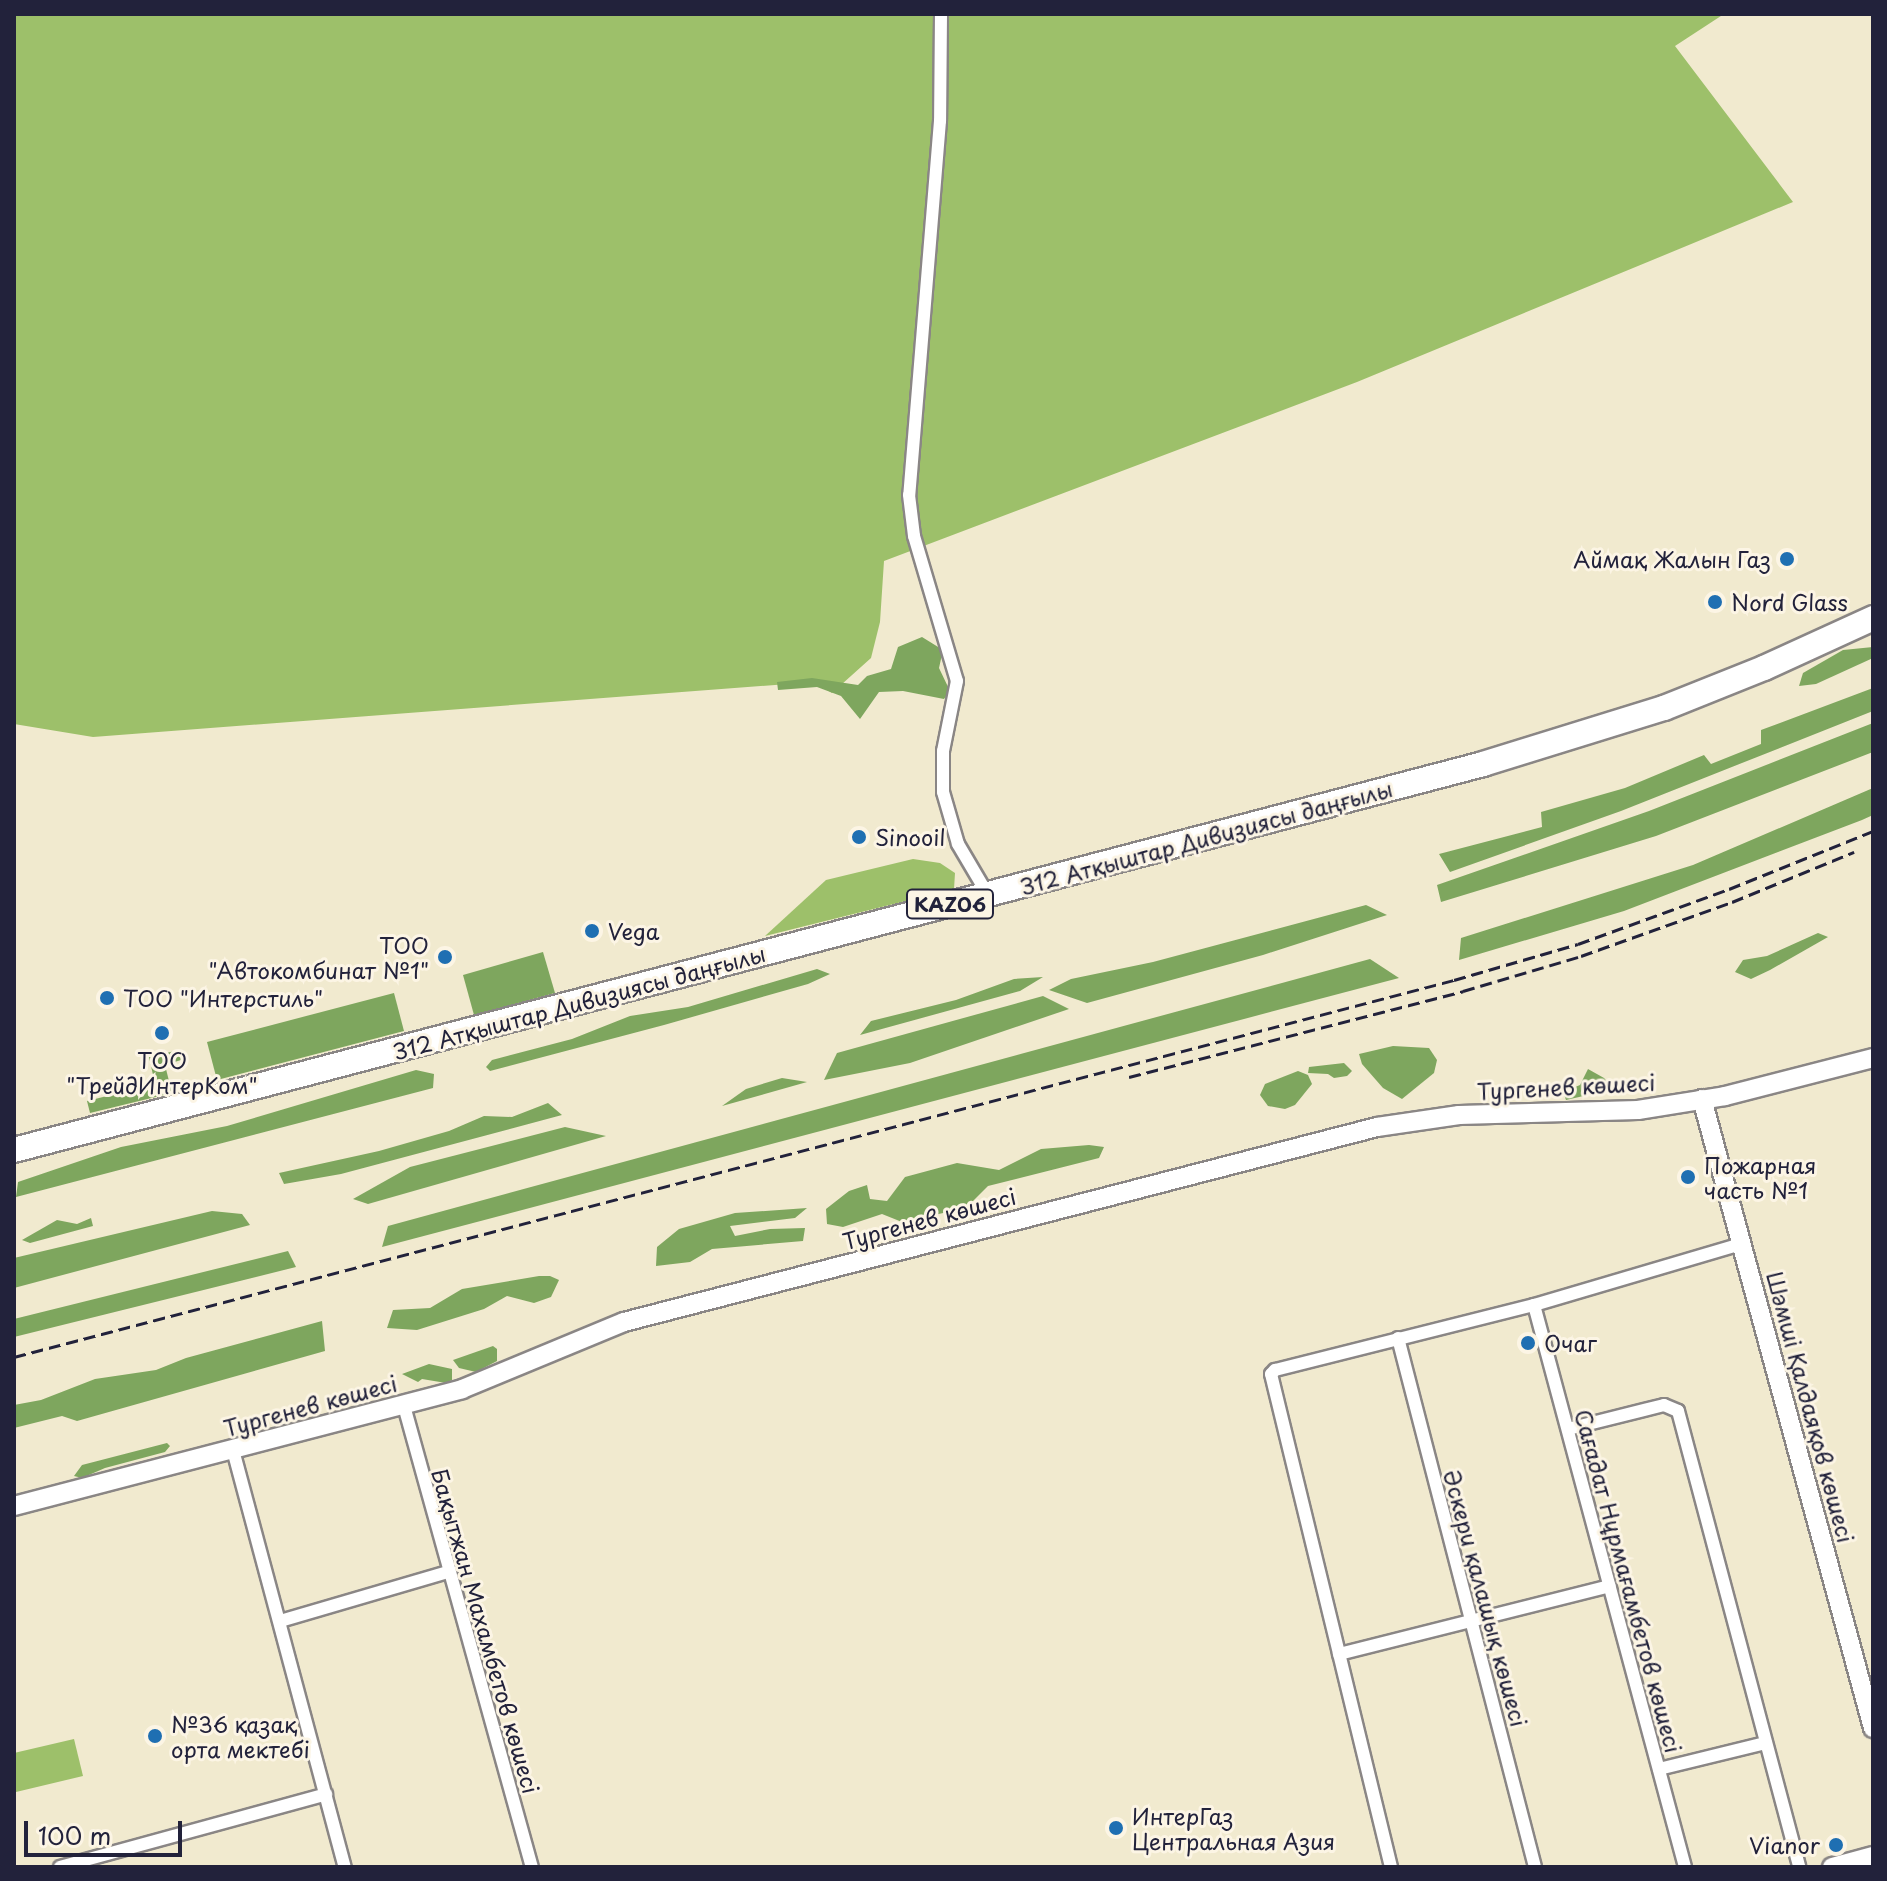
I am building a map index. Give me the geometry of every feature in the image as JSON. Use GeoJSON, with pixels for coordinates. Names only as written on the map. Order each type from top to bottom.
{"type":"FeatureCollection","features":[{"type":"Feature","properties":{"kind":"highway","name":"312 Атқыштар Дивизиясы даңғылы"},"geometry":{"type":"LineString","coordinates":[[14,1150],[1570,739],[1756,671],[1873,618]]}},
{"type":"Feature","properties":{"kind":"main road","name":"Тургенев көшесі"},"geometry":{"type":"LineString","coordinates":[[14,1506],[462,1389],[624,1322],[1377,1127],[1459,1115],[1638,1110],[1702,1099],[1873,1058]]}},
{"type":"Feature","properties":{"kind":"main road","name":"Шәмші Қалдаяқов көшесі"},"geometry":{"type":"LineString","coordinates":[[1702,1099],[1873,1728]]}},
{"type":"Feature","properties":{"kind":"main road"},"geometry":{"type":"LineString","coordinates":[[1832,1867],[1873,1856]]}},
{"type":"Feature","properties":{"kind":"street"},"geometry":{"type":"LineString","coordinates":[[941,14],[940,121],[909,495],[914,536],[957,681],[943,751],[943,792],[958,844],[988,895]]}},
{"type":"Feature","properties":{"kind":"street"},"geometry":{"type":"LineString","coordinates":[[1391,1867],[1271,1374],[1275,1370],[1534,1305],[1741,1244]]}},
{"type":"Feature","properties":{"kind":"street","name":"Сағадат Нұрмағамбетов көшесі"},"geometry":{"type":"LineString","coordinates":[[1534,1305],[1685,1867]]}},
{"type":"Feature","properties":{"kind":"street","name":"Әскери қалашық көшесі"},"geometry":{"type":"LineString","coordinates":[[1398,1338],[1535,1867]]}},
{"type":"Feature","properties":{"kind":"street"},"geometry":{"type":"LineString","coordinates":[[1568,1429],[1664,1405],[1678,1411],[1799,1867]]}},
{"type":"Feature","properties":{"kind":"street","name":"Бақытжан Махамбетов көшесі"},"geometry":{"type":"LineString","coordinates":[[404,1406],[532,1867]]}},
{"type":"Feature","properties":{"kind":"street"},"geometry":{"type":"LineString","coordinates":[[233,1450],[345,1867]]}},
{"type":"Feature","properties":{"kind":"street"},"geometry":{"type":"LineString","coordinates":[[280,1621],[448,1572]]}},
{"type":"Feature","properties":{"kind":"street"},"geometry":{"type":"LineString","coordinates":[[1339,1654],[1610,1586]]}},
{"type":"Feature","properties":{"kind":"street"},"geometry":{"type":"LineString","coordinates":[[1659,1769],[1766,1743]]}},
{"type":"Feature","properties":{"kind":"street"},"geometry":{"type":"LineString","coordinates":[[60,1867],[326,1794]]}},
{"type":"Feature","properties":{"kind":"green space"},"geometry":{"type":"Polygon","coordinates":[[[14,14],[1724,14],[1675,46],[1793,202],[1357,382],[884,561],[880,622],[871,658],[832,693],[814,682],[93,737],[14,724],[14,14]]]}},
{"type":"Feature","properties":{"kind":"green space"},"geometry":{"type":"Polygon","coordinates":[[[922,637],[943,650],[939,668],[950,691],[944,699],[903,691],[879,692],[860,719],[841,696],[817,687],[778,690],[777,682],[812,678],[858,685],[867,676],[891,669],[898,647],[922,637]]]}},
{"type":"Feature","properties":{"kind":"green space"},"geometry":{"type":"Polygon","coordinates":[[[1873,647],[1873,658],[1816,684],[1799,686],[1803,673],[1843,650],[1873,647]]]}},
{"type":"Feature","properties":{"kind":"green space"},"geometry":{"type":"Polygon","coordinates":[[[1873,688],[1873,711],[1621,811],[1450,872],[1439,854],[1542,827],[1541,812],[1625,788],[1704,755],[1711,764],[1761,744],[1761,730],[1873,688]]]}},
{"type":"Feature","properties":{"kind":"green space"},"geometry":{"type":"Polygon","coordinates":[[[1873,723],[1873,752],[1656,836],[1441,902],[1437,885],[1649,811],[1873,723]]]}},
{"type":"Feature","properties":{"kind":"green space"},"geometry":{"type":"Polygon","coordinates":[[[1873,788],[1873,815],[1862,820],[1624,911],[1459,960],[1461,938],[1693,865],[1873,788]]]}},
{"type":"Feature","properties":{"kind":"green space"},"geometry":{"type":"Polygon","coordinates":[[[913,859],[940,863],[955,873],[954,889],[765,936],[826,880],[913,859]]]}},
{"type":"Feature","properties":{"kind":"green space"},"geometry":{"type":"Polygon","coordinates":[[[1366,905],[1387,915],[1263,955],[1087,1003],[1049,990],[1071,979],[1153,962],[1366,905]]]}},
{"type":"Feature","properties":{"kind":"green space"},"geometry":{"type":"Polygon","coordinates":[[[1818,933],[1828,937],[1751,979],[1735,972],[1743,960],[1767,956],[1818,933]]]}},
{"type":"Feature","properties":{"kind":"green space"},"geometry":{"type":"Polygon","coordinates":[[[543,952],[555,993],[474,1015],[463,975],[543,952]]]}},
{"type":"Feature","properties":{"kind":"green space"},"geometry":{"type":"Polygon","coordinates":[[[1370,959],[1399,978],[382,1247],[388,1226],[1370,959]]]}},
{"type":"Feature","properties":{"kind":"green space"},"geometry":{"type":"Polygon","coordinates":[[[817,969],[830,974],[808,984],[664,1025],[490,1071],[486,1067],[492,1060],[572,1039],[630,1016],[688,1007],[817,969]]]}},
{"type":"Feature","properties":{"kind":"green space"},"geometry":{"type":"Polygon","coordinates":[[[1043,977],[1020,991],[860,1035],[871,1021],[956,1000],[1014,979],[1043,977]]]}},
{"type":"Feature","properties":{"kind":"green space"},"geometry":{"type":"Polygon","coordinates":[[[394,993],[404,1031],[217,1080],[207,1042],[394,993]]]}},
{"type":"Feature","properties":{"kind":"green space"},"geometry":{"type":"Polygon","coordinates":[[[1043,996],[1069,1009],[910,1063],[824,1080],[837,1053],[1043,996]]]}},
{"type":"Feature","properties":{"kind":"green space"},"geometry":{"type":"Polygon","coordinates":[[[1393,1046],[1429,1048],[1437,1060],[1434,1073],[1402,1099],[1383,1088],[1362,1064],[1359,1054],[1393,1046]]]}},
{"type":"Feature","properties":{"kind":"green space"},"geometry":{"type":"Polygon","coordinates":[[[179,1050],[181,1060],[165,1065],[172,1093],[90,1113],[87,1101],[155,1084],[149,1057],[179,1050]]]}},
{"type":"Feature","properties":{"kind":"green space"},"geometry":{"type":"Polygon","coordinates":[[[1344,1063],[1352,1071],[1347,1076],[1334,1078],[1328,1074],[1308,1073],[1309,1067],[1344,1063]]]}},
{"type":"Feature","properties":{"kind":"green space"},"geometry":{"type":"Polygon","coordinates":[[[1588,1069],[1604,1078],[1614,1089],[1566,1100],[1563,1092],[1580,1085],[1588,1069]]]}},
{"type":"Feature","properties":{"kind":"green space"},"geometry":{"type":"Polygon","coordinates":[[[416,1070],[434,1074],[433,1088],[16,1197],[18,1182],[121,1147],[227,1126],[416,1070]]]}},
{"type":"Feature","properties":{"kind":"green space"},"geometry":{"type":"Polygon","coordinates":[[[1298,1071],[1308,1075],[1312,1084],[1295,1105],[1285,1109],[1268,1106],[1260,1095],[1265,1084],[1298,1071]]]}},
{"type":"Feature","properties":{"kind":"green space"},"geometry":{"type":"Polygon","coordinates":[[[782,1078],[807,1082],[722,1106],[746,1089],[782,1078]]]}},
{"type":"Feature","properties":{"kind":"green space"},"geometry":{"type":"Polygon","coordinates":[[[548,1103],[562,1115],[341,1174],[284,1184],[279,1173],[379,1151],[449,1131],[484,1116],[512,1117],[548,1103]]]}},
{"type":"Feature","properties":{"kind":"green space"},"geometry":{"type":"Polygon","coordinates":[[[565,1127],[606,1136],[368,1204],[353,1199],[410,1167],[565,1127]]]}},
{"type":"Feature","properties":{"kind":"green space"},"geometry":{"type":"Polygon","coordinates":[[[1089,1145],[1104,1147],[1099,1158],[988,1186],[966,1208],[902,1222],[882,1214],[843,1227],[827,1224],[826,1209],[849,1191],[867,1185],[870,1199],[887,1201],[905,1177],[957,1163],[999,1170],[1041,1149],[1089,1145]]]}},
{"type":"Feature","properties":{"kind":"green space"},"geometry":{"type":"Polygon","coordinates":[[[807,1208],[795,1218],[730,1226],[735,1236],[770,1229],[805,1228],[803,1241],[712,1249],[690,1262],[656,1266],[657,1247],[679,1229],[735,1213],[807,1208]]]}},
{"type":"Feature","properties":{"kind":"green space"},"geometry":{"type":"Polygon","coordinates":[[[212,1211],[242,1214],[250,1225],[14,1288],[14,1258],[212,1211]]]}},
{"type":"Feature","properties":{"kind":"green space"},"geometry":{"type":"Polygon","coordinates":[[[91,1218],[93,1226],[30,1243],[22,1240],[57,1220],[77,1224],[91,1218]]]}},
{"type":"Feature","properties":{"kind":"green space"},"geometry":{"type":"Polygon","coordinates":[[[288,1251],[296,1267],[14,1337],[14,1319],[288,1251]]]}},
{"type":"Feature","properties":{"kind":"green space"},"geometry":{"type":"Polygon","coordinates":[[[539,1276],[559,1280],[551,1297],[534,1303],[507,1296],[484,1309],[417,1330],[387,1328],[393,1310],[430,1308],[462,1289],[539,1276]]]}},
{"type":"Feature","properties":{"kind":"green space"},"geometry":{"type":"Polygon","coordinates":[[[322,1321],[325,1351],[77,1421],[62,1416],[14,1428],[14,1405],[41,1400],[95,1379],[156,1370],[186,1358],[322,1321]]]}},
{"type":"Feature","properties":{"kind":"green space"},"geometry":{"type":"Polygon","coordinates":[[[493,1346],[497,1349],[497,1361],[476,1372],[459,1368],[453,1360],[493,1346]]]}},
{"type":"Feature","properties":{"kind":"green space"},"geometry":{"type":"Polygon","coordinates":[[[429,1364],[452,1369],[452,1380],[446,1383],[422,1379],[418,1382],[402,1374],[429,1364]]]}},
{"type":"Feature","properties":{"kind":"green space"},"geometry":{"type":"Polygon","coordinates":[[[167,1443],[170,1446],[165,1452],[105,1468],[82,1478],[74,1476],[82,1465],[167,1443]]]}},
{"type":"Feature","properties":{"kind":"green space"},"geometry":{"type":"Polygon","coordinates":[[[74,1739],[83,1776],[16,1792],[14,1753],[74,1739]]]}},
{"type":"Feature","properties":{"kind":"railway"},"geometry":{"type":"LineString","coordinates":[[14,1357],[1454,980],[1578,944],[1729,889],[1873,831]]}},
{"type":"Feature","properties":{"kind":"railway"},"geometry":{"type":"LineString","coordinates":[[1129,1077],[1463,991],[1581,956],[1732,902],[1854,852]]}},
{"type":"Feature","properties":{"kind":"place","name":"Аймақ Жалын Газ"},"geometry":{"type":"Point","coordinates":[1787,559]}},
{"type":"Feature","properties":{"kind":"place","name":"Nord Glass"},"geometry":{"type":"Point","coordinates":[1715,602]}},
{"type":"Feature","properties":{"kind":"place","name":"Sinooil"},"geometry":{"type":"Point","coordinates":[859,837]}},
{"type":"Feature","properties":{"kind":"place","name":"Vega"},"geometry":{"type":"Point","coordinates":[592,931]}},
{"type":"Feature","properties":{"kind":"place","name":"ТОО \"Автокомбинат №1\""},"geometry":{"type":"Point","coordinates":[445,957]}},
{"type":"Feature","properties":{"kind":"place","name":"ТОО \"Интерстиль\""},"geometry":{"type":"Point","coordinates":[107,998]}},
{"type":"Feature","properties":{"kind":"place","name":"ТОО \"ТрейдИнтерКом\""},"geometry":{"type":"Point","coordinates":[162,1033]}},
{"type":"Feature","properties":{"kind":"place","name":"Пожарная часть №1"},"geometry":{"type":"Point","coordinates":[1688,1177]}},
{"type":"Feature","properties":{"kind":"place","name":"Очаг"},"geometry":{"type":"Point","coordinates":[1528,1343]}},
{"type":"Feature","properties":{"kind":"place","name":"№36 қазақ орта мектебі"},"geometry":{"type":"Point","coordinates":[155,1736]}},
{"type":"Feature","properties":{"kind":"place","name":"ИнтерГаз Центральная Азия"},"geometry":{"type":"Point","coordinates":[1116,1828]}},
{"type":"Feature","properties":{"kind":"place","name":"Vianor"},"geometry":{"type":"Point","coordinates":[1836,1845]}}]}
